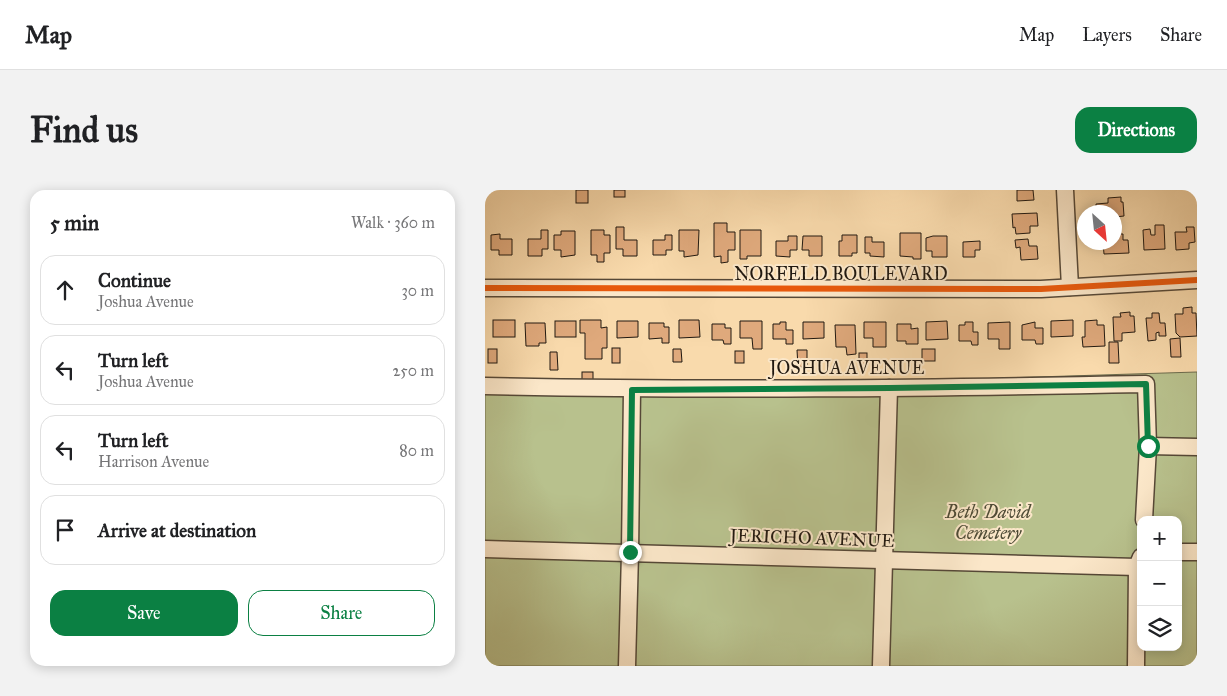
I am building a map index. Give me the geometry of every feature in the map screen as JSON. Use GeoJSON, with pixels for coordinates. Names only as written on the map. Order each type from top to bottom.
{"type":"FeatureCollection","features":[{"type":"Feature","properties":{"kind":"street"},"geometry":{"type":"LineString","coordinates":[[1065,190],[1070,286]]}},
{"type":"Feature","properties":{"kind":"street","name":"NORFELD BOULEVARD"},"geometry":{"type":"LineString","coordinates":[[485,288],[955,290],[1041,289],[1197,280]]}},
{"type":"Feature","properties":{"kind":"street","name":"JOSHUA AVENUE"},"geometry":{"type":"LineString","coordinates":[[485,386],[632,390],[1146,384],[1148,446]]}},
{"type":"Feature","properties":{"kind":"street"},"geometry":{"type":"LineString","coordinates":[[881,666],[889,388]]}},
{"type":"Feature","properties":{"kind":"street"},"geometry":{"type":"LineString","coordinates":[[627,666],[632,390]]}},
{"type":"Feature","properties":{"kind":"street"},"geometry":{"type":"LineString","coordinates":[[1144,516],[1148,446],[1197,447]]}},
{"type":"Feature","properties":{"kind":"street","name":"JERICHO AVENUE"},"geometry":{"type":"LineString","coordinates":[[485,549],[883,560],[1137,562]]}},
{"type":"Feature","properties":{"kind":"street"},"geometry":{"type":"LineString","coordinates":[[1182,552],[1197,552]]}},
{"type":"Feature","properties":{"kind":"street"},"geometry":{"type":"LineString","coordinates":[[1136,666],[1138,606]]}},
{"type":"Feature","properties":{"kind":"green space","name":"Beth David Cemetery"},"geometry":{"type":"Polygon","coordinates":[[[1197,372],[1197,666],[485,666],[485,378],[940,380],[1197,372]]]}},
{"type":"Feature","properties":{"kind":"building"},"geometry":{"type":"Polygon","coordinates":[[[576,190],[588,190],[588,203],[576,203],[576,190]]]}},
{"type":"Feature","properties":{"kind":"building"},"geometry":{"type":"Polygon","coordinates":[[[614,190],[625,190],[625,197],[614,197],[614,190]]]}},
{"type":"Feature","properties":{"kind":"building"},"geometry":{"type":"Polygon","coordinates":[[[1017,190],[1033,190],[1034,200],[1017,201],[1017,190]]]}},
{"type":"Feature","properties":{"kind":"building"},"geometry":{"type":"Polygon","coordinates":[[[1121,197],[1124,216],[1122,216],[1122,205],[1096,205],[1108,203],[1108,198],[1121,197]]]}},
{"type":"Feature","properties":{"kind":"building"},"geometry":{"type":"Polygon","coordinates":[[[1037,213],[1038,226],[1030,226],[1030,233],[1016,234],[1015,227],[1013,228],[1012,214],[1037,213]]]}},
{"type":"Feature","properties":{"kind":"building"},"geometry":{"type":"Polygon","coordinates":[[[714,223],[727,223],[727,232],[735,232],[735,250],[728,250],[728,262],[721,263],[721,256],[714,257],[714,223]]]}},
{"type":"Feature","properties":{"kind":"building"},"geometry":{"type":"Polygon","coordinates":[[[1155,225],[1164,225],[1165,249],[1144,250],[1143,230],[1150,229],[1151,235],[1155,235],[1155,225]]]}},
{"type":"Feature","properties":{"kind":"building"},"geometry":{"type":"Polygon","coordinates":[[[616,227],[624,227],[624,240],[637,240],[637,256],[623,256],[623,249],[616,249],[616,227]]]}},
{"type":"Feature","properties":{"kind":"building"},"geometry":{"type":"Polygon","coordinates":[[[1186,227],[1194,227],[1195,242],[1189,243],[1189,249],[1176,250],[1175,232],[1187,232],[1186,227]]]}},
{"type":"Feature","properties":{"kind":"building"},"geometry":{"type":"Polygon","coordinates":[[[541,230],[548,230],[548,249],[542,249],[542,256],[528,256],[528,239],[541,239],[541,230]]]}},
{"type":"Feature","properties":{"kind":"building"},"geometry":{"type":"Polygon","coordinates":[[[591,230],[604,230],[604,235],[610,235],[610,253],[604,253],[604,262],[597,262],[597,255],[591,255],[591,230]]]}},
{"type":"Feature","properties":{"kind":"building"},"geometry":{"type":"Polygon","coordinates":[[[679,230],[699,230],[698,255],[684,257],[684,251],[679,251],[679,230]]]}},
{"type":"Feature","properties":{"kind":"building"},"geometry":{"type":"Polygon","coordinates":[[[740,230],[761,230],[761,256],[747,256],[747,259],[740,259],[740,230]]]}},
{"type":"Feature","properties":{"kind":"building"},"geometry":{"type":"Polygon","coordinates":[[[561,231],[575,231],[575,255],[561,257],[561,250],[554,250],[554,235],[561,235],[561,231]]]}},
{"type":"Feature","properties":{"kind":"building"},"geometry":{"type":"Polygon","coordinates":[[[900,233],[921,233],[921,259],[900,256],[900,233]]]}},
{"type":"Feature","properties":{"kind":"building"},"geometry":{"type":"Polygon","coordinates":[[[500,234],[500,239],[512,239],[512,255],[499,255],[499,250],[491,250],[491,235],[500,234]]]}},
{"type":"Feature","properties":{"kind":"building"},"geometry":{"type":"Polygon","coordinates":[[[1122,234],[1123,240],[1128,240],[1129,253],[1104,254],[1104,250],[1122,250],[1122,234]]]}},
{"type":"Feature","properties":{"kind":"building"},"geometry":{"type":"Polygon","coordinates":[[[665,235],[672,235],[672,250],[666,250],[666,255],[653,255],[653,240],[665,240],[665,235]]]}},
{"type":"Feature","properties":{"kind":"building"},"geometry":{"type":"Polygon","coordinates":[[[842,235],[857,235],[857,253],[852,253],[852,256],[839,256],[839,241],[842,241],[842,235]]]}},
{"type":"Feature","properties":{"kind":"building"},"geometry":{"type":"Polygon","coordinates":[[[788,236],[797,236],[797,250],[790,250],[790,257],[776,256],[776,241],[788,241],[788,236]]]}},
{"type":"Feature","properties":{"kind":"building"},"geometry":{"type":"Polygon","coordinates":[[[803,236],[822,236],[822,256],[809,256],[809,250],[802,250],[803,236]]]}},
{"type":"Feature","properties":{"kind":"building"},"geometry":{"type":"Polygon","coordinates":[[[947,236],[947,257],[932,257],[932,251],[926,251],[926,238],[947,236]]]}},
{"type":"Feature","properties":{"kind":"building"},"geometry":{"type":"Polygon","coordinates":[[[865,237],[872,237],[872,242],[884,242],[884,257],[870,256],[870,253],[865,253],[865,237]]]}},
{"type":"Feature","properties":{"kind":"building"},"geometry":{"type":"Polygon","coordinates":[[[1028,239],[1029,246],[1037,246],[1038,259],[1021,260],[1020,247],[1016,248],[1015,240],[1028,239]]]}},
{"type":"Feature","properties":{"kind":"building"},"geometry":{"type":"Polygon","coordinates":[[[980,241],[980,250],[975,250],[975,257],[963,257],[963,242],[980,241]]]}},
{"type":"Feature","properties":{"kind":"building"},"geometry":{"type":"Polygon","coordinates":[[[1192,307],[1192,313],[1196,313],[1197,336],[1180,337],[1176,333],[1175,314],[1183,314],[1183,308],[1192,307]]]}},
{"type":"Feature","properties":{"kind":"building"},"geometry":{"type":"Polygon","coordinates":[[[1130,312],[1130,316],[1134,316],[1135,332],[1122,333],[1122,341],[1114,341],[1113,317],[1121,317],[1120,313],[1130,312]]]}},
{"type":"Feature","properties":{"kind":"building"},"geometry":{"type":"Polygon","coordinates":[[[1152,313],[1159,313],[1160,323],[1165,323],[1166,336],[1159,336],[1159,332],[1156,333],[1156,340],[1148,341],[1146,318],[1152,318],[1152,313]]]}},
{"type":"Feature","properties":{"kind":"building"},"geometry":{"type":"Polygon","coordinates":[[[493,320],[515,320],[515,337],[493,337],[493,320]]]}},
{"type":"Feature","properties":{"kind":"building"},"geometry":{"type":"Polygon","coordinates":[[[580,320],[601,320],[601,328],[607,327],[607,348],[602,348],[602,359],[585,359],[585,333],[580,333],[580,320]]]}},
{"type":"Feature","properties":{"kind":"building"},"geometry":{"type":"Polygon","coordinates":[[[679,320],[699,320],[700,337],[679,338],[679,320]]]}},
{"type":"Feature","properties":{"kind":"building"},"geometry":{"type":"Polygon","coordinates":[[[1073,320],[1073,336],[1051,337],[1051,321],[1073,320]]]}},
{"type":"Feature","properties":{"kind":"building"},"geometry":{"type":"Polygon","coordinates":[[[1097,320],[1097,325],[1104,325],[1105,346],[1083,347],[1082,337],[1085,337],[1085,321],[1097,320]]]}},
{"type":"Feature","properties":{"kind":"building"},"geometry":{"type":"Polygon","coordinates":[[[555,321],[576,321],[576,337],[555,337],[555,321]]]}},
{"type":"Feature","properties":{"kind":"building"},"geometry":{"type":"Polygon","coordinates":[[[617,321],[638,321],[638,337],[617,338],[617,321]]]}},
{"type":"Feature","properties":{"kind":"building"},"geometry":{"type":"Polygon","coordinates":[[[740,321],[762,321],[762,349],[753,349],[752,338],[740,338],[740,321]]]}},
{"type":"Feature","properties":{"kind":"building"},"geometry":{"type":"Polygon","coordinates":[[[947,321],[948,339],[926,340],[926,322],[947,321]]]}},
{"type":"Feature","properties":{"kind":"building"},"geometry":{"type":"Polygon","coordinates":[[[780,322],[786,322],[786,330],[793,330],[793,344],[786,344],[786,339],[773,339],[773,324],[780,324],[780,322]]]}},
{"type":"Feature","properties":{"kind":"building"},"geometry":{"type":"Polygon","coordinates":[[[803,322],[824,322],[824,338],[803,339],[803,322]]]}},
{"type":"Feature","properties":{"kind":"building"},"geometry":{"type":"Polygon","coordinates":[[[864,322],[886,322],[886,347],[873,347],[873,338],[864,338],[864,322]]]}},
{"type":"Feature","properties":{"kind":"building"},"geometry":{"type":"Polygon","coordinates":[[[965,322],[973,322],[973,332],[978,332],[978,345],[972,345],[971,341],[959,341],[959,325],[965,325],[965,322]]]}},
{"type":"Feature","properties":{"kind":"building"},"geometry":{"type":"Polygon","coordinates":[[[1010,322],[1010,349],[999,349],[999,339],[988,339],[988,323],[1010,322]]]}},
{"type":"Feature","properties":{"kind":"building"},"geometry":{"type":"Polygon","coordinates":[[[1035,322],[1035,328],[1043,328],[1043,344],[1036,344],[1035,340],[1022,340],[1022,325],[1035,322]]]}},
{"type":"Feature","properties":{"kind":"building"},"geometry":{"type":"Polygon","coordinates":[[[525,323],[545,323],[546,343],[539,343],[539,346],[526,346],[525,323]]]}},
{"type":"Feature","properties":{"kind":"building"},"geometry":{"type":"Polygon","coordinates":[[[649,323],[664,323],[664,327],[669,327],[669,343],[662,343],[662,338],[649,339],[649,323]]]}},
{"type":"Feature","properties":{"kind":"building"},"geometry":{"type":"Polygon","coordinates":[[[712,324],[725,324],[725,328],[731,328],[731,344],[724,344],[723,340],[712,340],[712,324]]]}},
{"type":"Feature","properties":{"kind":"building"},"geometry":{"type":"Polygon","coordinates":[[[897,324],[911,324],[911,329],[918,328],[918,344],[906,344],[906,341],[897,341],[897,324]]]}},
{"type":"Feature","properties":{"kind":"building"},"geometry":{"type":"Polygon","coordinates":[[[835,325],[855,325],[856,354],[847,355],[846,347],[836,347],[835,325]]]}},
{"type":"Feature","properties":{"kind":"building"},"geometry":{"type":"Polygon","coordinates":[[[1180,338],[1181,357],[1171,357],[1170,339],[1180,338]]]}},
{"type":"Feature","properties":{"kind":"building"},"geometry":{"type":"Polygon","coordinates":[[[1109,342],[1118,342],[1119,363],[1109,363],[1109,342]]]}},
{"type":"Feature","properties":{"kind":"building"},"geometry":{"type":"Polygon","coordinates":[[[612,348],[620,348],[620,363],[612,363],[612,348]]]}},
{"type":"Feature","properties":{"kind":"building"},"geometry":{"type":"Polygon","coordinates":[[[488,349],[497,349],[497,363],[488,363],[488,349]]]}},
{"type":"Feature","properties":{"kind":"building"},"geometry":{"type":"Polygon","coordinates":[[[673,349],[681,349],[682,362],[673,362],[673,349]]]}},
{"type":"Feature","properties":{"kind":"building"},"geometry":{"type":"Polygon","coordinates":[[[922,349],[935,349],[935,361],[922,361],[922,349]]]}},
{"type":"Feature","properties":{"kind":"building"},"geometry":{"type":"Polygon","coordinates":[[[797,350],[807,350],[807,367],[798,367],[797,350]]]}},
{"type":"Feature","properties":{"kind":"building"},"geometry":{"type":"Polygon","coordinates":[[[735,351],[744,351],[744,363],[735,363],[735,351]]]}},
{"type":"Feature","properties":{"kind":"building"},"geometry":{"type":"Polygon","coordinates":[[[550,352],[557,352],[558,370],[550,370],[550,352]]]}},
{"type":"Feature","properties":{"kind":"building"},"geometry":{"type":"Polygon","coordinates":[[[859,353],[867,353],[867,365],[859,365],[859,353]]]}},
{"type":"Feature","properties":{"kind":"building"},"geometry":{"type":"Polygon","coordinates":[[[582,372],[593,372],[593,382],[582,382],[582,372]]]}},
{"type":"Feature","properties":{"kind":"cycle path"},"geometry":{"type":"LineString","coordinates":[[485,288],[1041,289],[1197,280]]}},
{"type":"Feature","properties":{"kind":"route"},"geometry":{"type":"LineString","coordinates":[[630,552],[632,390],[1146,384],[1148,446]]}}]}
